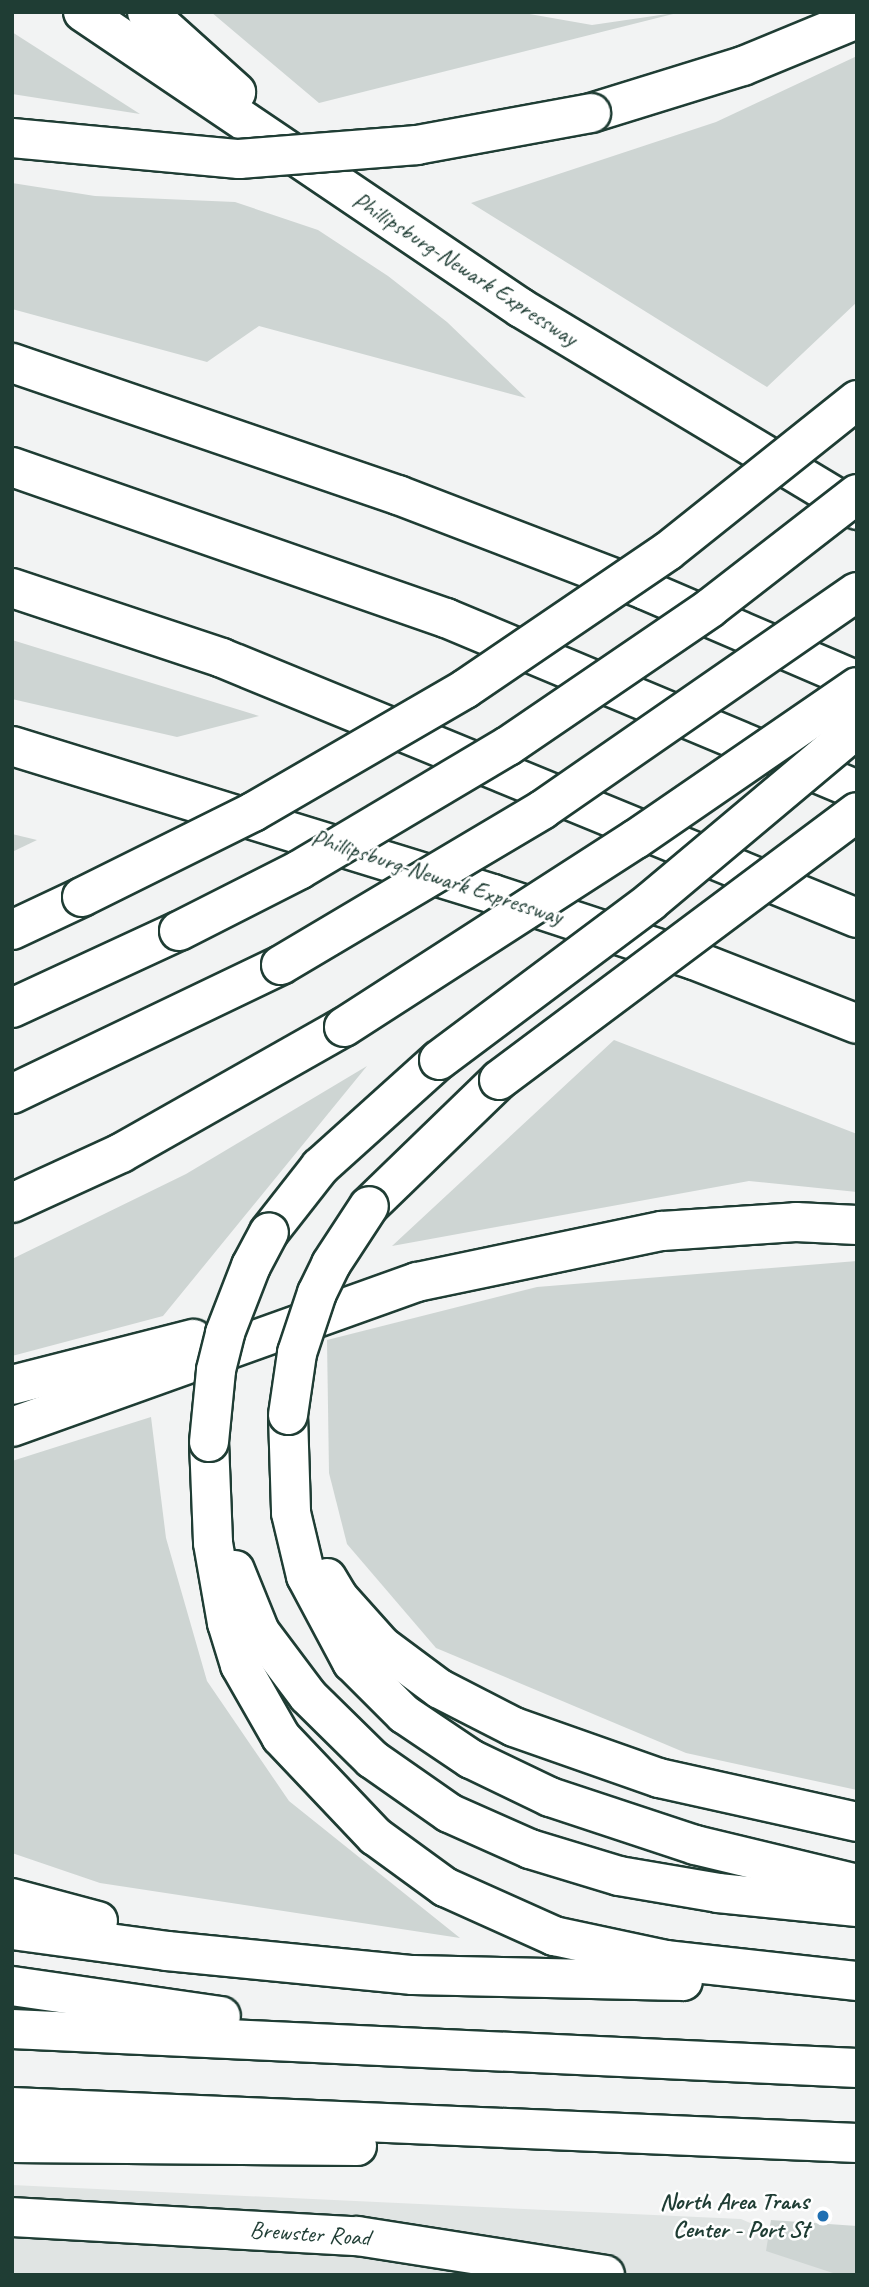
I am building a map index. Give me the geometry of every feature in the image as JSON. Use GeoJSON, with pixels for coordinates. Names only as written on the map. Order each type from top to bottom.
{"type":"FeatureCollection","features":[{"type":"Feature","properties":{"kind":"main road","name":"Phillipsburg-Newark Expressway"},"geometry":{"type":"LineString","coordinates":[[83,12],[398,228],[565,335],[857,510]]}},
{"type":"Feature","properties":{"kind":"main road"},"geometry":{"type":"LineString","coordinates":[[147,12],[398,228]]}},
{"type":"Feature","properties":{"kind":"main road"},"geometry":{"type":"LineString","coordinates":[[12,138],[239,159],[417,145],[591,113],[743,66],[857,19]]}},
{"type":"Feature","properties":{"kind":"main road"},"geometry":{"type":"LineString","coordinates":[[12,363],[398,495],[645,590],[857,681]]}},
{"type":"Feature","properties":{"kind":"main road"},"geometry":{"type":"LineString","coordinates":[[12,930],[264,806],[465,689],[668,551],[857,400]]}},
{"type":"Feature","properties":{"kind":"main road"},"geometry":{"type":"LineString","coordinates":[[12,467],[446,618],[857,790]]}},
{"type":"Feature","properties":{"kind":"main road"},"geometry":{"type":"LineString","coordinates":[[12,1008],[179,931],[370,829],[564,710],[710,608],[857,494]]}},
{"type":"Feature","properties":{"kind":"main road"},"geometry":{"type":"LineString","coordinates":[[12,588],[222,658],[857,918]]}},
{"type":"Feature","properties":{"kind":"main road"},"geometry":{"type":"LineString","coordinates":[[12,1094],[281,965],[542,810],[857,593]]}},
{"type":"Feature","properties":{"kind":"main road"},"geometry":{"type":"LineString","coordinates":[[12,1203],[121,1153],[344,1027],[636,839],[857,687]]}},
{"type":"Feature","properties":{"kind":"main road"},"geometry":{"type":"LineString","coordinates":[[857,728],[650,902],[439,1060],[320,1167],[270,1232],[251,1266],[225,1333],[216,1370],[209,1442],[214,1543],[227,1623],[240,1665],[281,1737],[374,1836],[457,1894],[554,1936],[666,1959],[857,1983]]}},
{"type":"Feature","properties":{"kind":"main road","name":"Phillipsburg-Newark Expressway"},"geometry":{"type":"LineString","coordinates":[[12,746],[493,894],[694,960],[857,1024]]}},
{"type":"Feature","properties":{"kind":"main road"},"geometry":{"type":"LineString","coordinates":[[857,812],[499,1080],[369,1206],[331,1264],[305,1324],[288,1415],[290,1513],[306,1576],[352,1662],[404,1714],[471,1759],[550,1797],[695,1845],[857,1884]]}},
{"type":"Feature","properties":{"kind":"main road"},"geometry":{"type":"LineString","coordinates":[[12,922],[82,897]]}},
{"type":"Feature","properties":{"kind":"main road"},"geometry":{"type":"LineString","coordinates":[[813,1006],[857,1038]]}},
{"type":"Feature","properties":{"kind":"main road"},"geometry":{"type":"LineString","coordinates":[[12,1385],[417,1282],[662,1231],[796,1222],[857,1225]]}},
{"type":"Feature","properties":{"kind":"main road"},"geometry":{"type":"LineString","coordinates":[[12,1427],[417,1282]]}},
{"type":"Feature","properties":{"kind":"main road"},"geometry":{"type":"LineString","coordinates":[[288,1415],[301,1505],[324,1573],[359,1623],[409,1667],[475,1708],[557,1745],[682,1784],[857,1822]]}},
{"type":"Feature","properties":{"kind":"main road"},"geometry":{"type":"LineString","coordinates":[[209,1442],[229,1550],[260,1632],[337,1728],[409,1788],[489,1833],[607,1873],[718,1893],[857,1907]]}},
{"type":"Feature","properties":{"kind":"main road"},"geometry":{"type":"LineString","coordinates":[[12,1898],[168,1937],[330,1968]]}},
{"type":"Feature","properties":{"kind":"main road"},"geometry":{"type":"LineString","coordinates":[[12,1930],[330,1968],[494,1978],[857,1983]]}},
{"type":"Feature","properties":{"kind":"main road"},"geometry":{"type":"LineString","coordinates":[[12,1986],[200,2014],[557,2055]]}},
{"type":"Feature","properties":{"kind":"main road"},"geometry":{"type":"LineString","coordinates":[[12,2029],[857,2068]]}},
{"type":"Feature","properties":{"kind":"main road"},"geometry":{"type":"LineString","coordinates":[[12,2107],[857,2143]]}},
{"type":"Feature","properties":{"kind":"main road"},"geometry":{"type":"LineString","coordinates":[[12,2143],[255,2147],[766,2139]]}},
{"type":"Feature","properties":{"kind":"main road","name":"Brewster Road"},"geometry":{"type":"LineString","coordinates":[[12,2217],[357,2236],[605,2275]]}},
{"type":"Feature","properties":{"kind":"shaded area"},"geometry":{"type":"Polygon","coordinates":[[[211,12],[518,12],[592,25],[681,12],[319,103],[211,12]]]}},
{"type":"Feature","properties":{"kind":"shaded area"},"geometry":{"type":"Polygon","coordinates":[[[12,32],[140,114],[12,94],[12,32]]]}},
{"type":"Feature","properties":{"kind":"shaded area"},"geometry":{"type":"Polygon","coordinates":[[[857,56],[857,302],[767,387],[471,203],[716,122],[857,56]]]}},
{"type":"Feature","properties":{"kind":"shaded area"},"geometry":{"type":"Polygon","coordinates":[[[12,183],[95,196],[235,202],[318,230],[388,276],[447,322],[526,398],[259,326],[207,362],[12,309],[12,183]]]}},
{"type":"Feature","properties":{"kind":"shaded area"},"geometry":{"type":"Polygon","coordinates":[[[12,640],[259,716],[177,737],[12,699],[12,640]]]}},
{"type":"Feature","properties":{"kind":"shaded area"},"geometry":{"type":"Polygon","coordinates":[[[12,834],[37,840],[12,852],[12,834]]]}},
{"type":"Feature","properties":{"kind":"shaded area"},"geometry":{"type":"Polygon","coordinates":[[[614,1040],[857,1134],[857,1192],[749,1181],[392,1246],[614,1040]]]}},
{"type":"Feature","properties":{"kind":"shaded area"},"geometry":{"type":"Polygon","coordinates":[[[367,1066],[163,1316],[12,1356],[12,1259],[186,1174],[367,1066]]]}},
{"type":"Feature","properties":{"kind":"shaded area"},"geometry":{"type":"Polygon","coordinates":[[[857,1261],[857,1790],[686,1753],[436,1648],[347,1544],[329,1473],[327,1340],[537,1287],[857,1261]]]}},
{"type":"Feature","properties":{"kind":"shaded area"},"geometry":{"type":"Polygon","coordinates":[[[151,1417],[166,1538],[207,1681],[289,1801],[460,1938],[100,1883],[12,1853],[12,1461],[151,1417]]]}},
{"type":"Feature","properties":{"kind":"shaded area"},"geometry":{"type":"Polygon","coordinates":[[[12,2185],[741,2219],[857,2269],[857,2275],[12,2275],[12,2185]]]}},
{"type":"Feature","properties":{"kind":"shaded area"},"geometry":{"type":"Polygon","coordinates":[[[771,2220],[857,2226],[857,2275],[839,2275],[766,2251],[771,2220]]]}},
{"type":"Feature","properties":{"kind":"place","name":"North Area Trans Center - Port St"},"geometry":{"type":"Point","coordinates":[823,2216]}}]}
